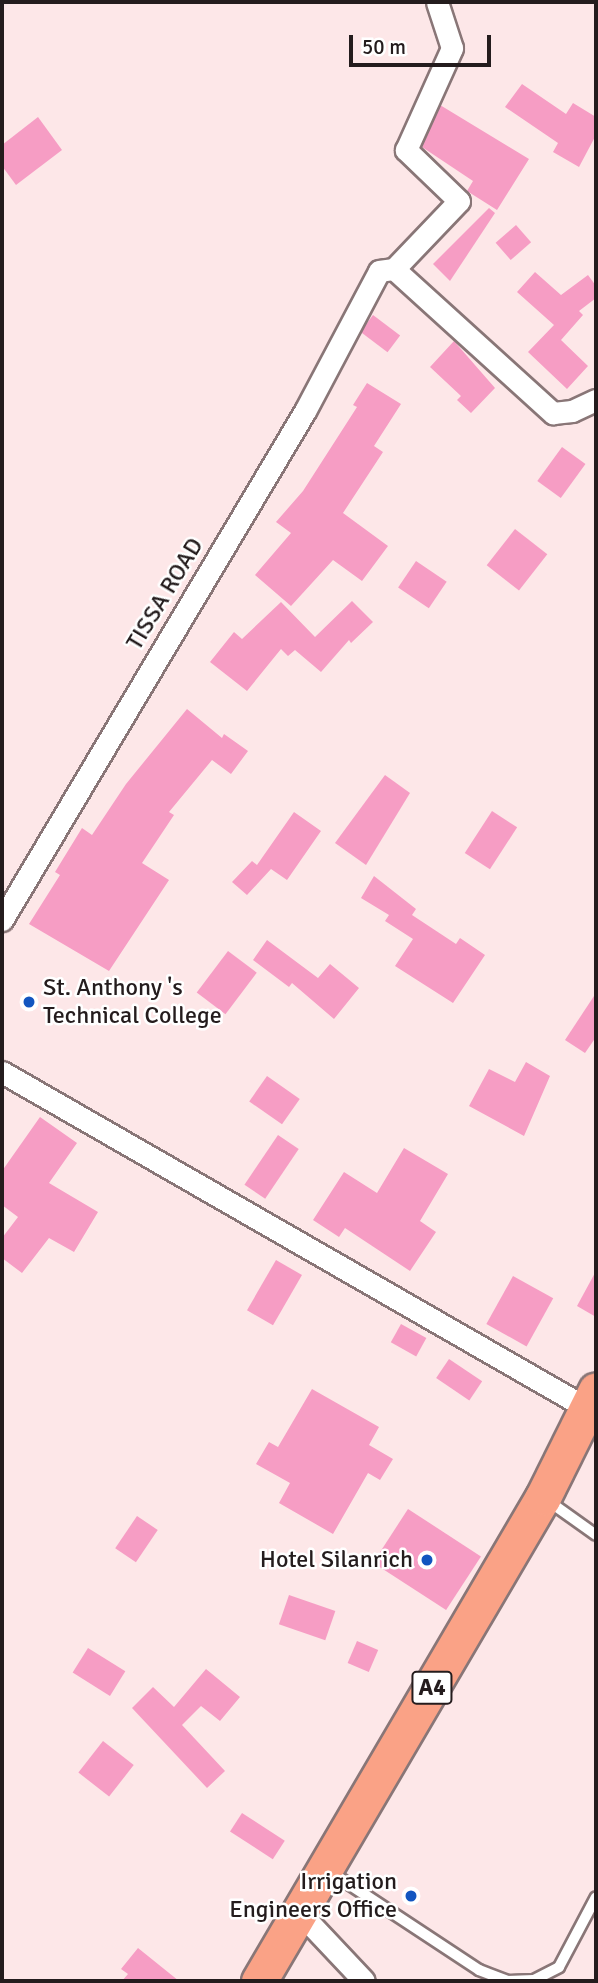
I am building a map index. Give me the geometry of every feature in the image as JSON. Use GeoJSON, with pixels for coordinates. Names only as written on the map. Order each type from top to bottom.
{"type":"FeatureCollection","features":[{"type":"Feature","properties":{"kind":"highway","name":"A4"},"geometry":{"type":"LineString","coordinates":[[259,1981],[327,1870],[543,1497],[590,1398]]}},
{"type":"Feature","properties":{"kind":"street"},"geometry":{"type":"LineString","coordinates":[[437,2],[452,48],[406,150],[459,201],[394,269],[552,413],[572,411],[596,400]]}},
{"type":"Feature","properties":{"kind":"street","name":"TISSA ROAD"},"geometry":{"type":"LineString","coordinates":[[2,920],[305,411],[379,271],[394,269]]}},
{"type":"Feature","properties":{"kind":"street"},"geometry":{"type":"LineString","coordinates":[[2,1072],[590,1398]]}},
{"type":"Feature","properties":{"kind":"street"},"geometry":{"type":"LineString","coordinates":[[300,1913],[365,1981]]}},
{"type":"Feature","properties":{"kind":"lane"},"geometry":{"type":"LineString","coordinates":[[543,1497],[596,1535]]}},
{"type":"Feature","properties":{"kind":"lane"},"geometry":{"type":"LineString","coordinates":[[327,1870],[479,1970],[507,1981],[534,1980],[559,1967],[596,1897]]}},
{"type":"Feature","properties":{"kind":"building"},"geometry":{"type":"Polygon","coordinates":[[[522,84],[566,114],[573,103],[596,117],[596,135],[579,167],[553,152],[558,143],[505,107],[522,84]]]}},
{"type":"Feature","properties":{"kind":"building"},"geometry":{"type":"Polygon","coordinates":[[[440,105],[529,159],[497,210],[467,191],[473,181],[422,147],[440,105]]]}},
{"type":"Feature","properties":{"kind":"building"},"geometry":{"type":"Polygon","coordinates":[[[38,117],[62,150],[16,185],[2,166],[2,145],[38,117]]]}},
{"type":"Feature","properties":{"kind":"building"},"geometry":{"type":"Polygon","coordinates":[[[489,208],[495,213],[450,281],[433,264],[489,208]]]}},
{"type":"Feature","properties":{"kind":"building"},"geometry":{"type":"Polygon","coordinates":[[[516,225],[531,242],[511,260],[496,243],[516,225]]]}},
{"type":"Feature","properties":{"kind":"building"},"geometry":{"type":"Polygon","coordinates":[[[535,272],[561,295],[588,275],[596,286],[596,298],[579,311],[583,315],[561,340],[588,366],[567,389],[528,352],[554,325],[517,292],[535,272]]]}},
{"type":"Feature","properties":{"kind":"building"},"geometry":{"type":"Polygon","coordinates":[[[373,315],[400,335],[388,352],[360,332],[373,315]]]}},
{"type":"Feature","properties":{"kind":"building"},"geometry":{"type":"Polygon","coordinates":[[[454,341],[495,388],[471,413],[457,400],[461,396],[430,367],[454,341]]]}},
{"type":"Feature","properties":{"kind":"building"},"geometry":{"type":"Polygon","coordinates":[[[367,383],[401,404],[374,446],[383,452],[343,513],[388,546],[362,581],[333,560],[291,606],[255,575],[291,533],[276,522],[303,491],[357,407],[353,405],[367,383]]]}},
{"type":"Feature","properties":{"kind":"building"},"geometry":{"type":"Polygon","coordinates":[[[562,447],[585,464],[561,498],[537,481],[562,447]]]}},
{"type":"Feature","properties":{"kind":"building"},"geometry":{"type":"Polygon","coordinates":[[[515,529],[547,554],[519,590],[487,565],[515,529]]]}},
{"type":"Feature","properties":{"kind":"building"},"geometry":{"type":"Polygon","coordinates":[[[416,561],[447,582],[429,608],[398,588],[416,561]]]}},
{"type":"Feature","properties":{"kind":"building"},"geometry":{"type":"Polygon","coordinates":[[[352,601],[373,622],[351,643],[349,640],[321,672],[295,650],[288,656],[281,649],[247,691],[210,662],[234,632],[242,639],[281,602],[315,637],[352,601]]]}},
{"type":"Feature","properties":{"kind":"building"},"geometry":{"type":"Polygon","coordinates":[[[187,709],[222,738],[224,734],[248,751],[231,774],[212,760],[169,812],[174,815],[142,863],[169,880],[109,971],[29,924],[60,875],[55,872],[82,828],[92,835],[126,784],[187,709]]]}},
{"type":"Feature","properties":{"kind":"building"},"geometry":{"type":"Polygon","coordinates":[[[385,775],[410,793],[366,865],[335,843],[385,775]]]}},
{"type":"Feature","properties":{"kind":"building"},"geometry":{"type":"Polygon","coordinates":[[[492,811],[517,827],[490,869],[465,853],[492,811]]]}},
{"type":"Feature","properties":{"kind":"building"},"geometry":{"type":"Polygon","coordinates":[[[294,812],[321,831],[287,880],[271,869],[247,895],[232,882],[252,861],[257,865],[294,812]]]}},
{"type":"Feature","properties":{"kind":"building"},"geometry":{"type":"Polygon","coordinates":[[[374,876],[416,909],[412,915],[456,944],[460,938],[485,955],[453,1003],[395,966],[413,939],[385,921],[389,915],[361,898],[374,876]]]}},
{"type":"Feature","properties":{"kind":"building"},"geometry":{"type":"Polygon","coordinates":[[[267,940],[318,978],[330,964],[359,988],[334,1019],[292,983],[289,987],[253,960],[267,940]]]}},
{"type":"Feature","properties":{"kind":"building"},"geometry":{"type":"Polygon","coordinates":[[[228,951],[257,973],[225,1014],[197,993],[228,951]]]}},
{"type":"Feature","properties":{"kind":"building"},"geometry":{"type":"Polygon","coordinates":[[[596,993],[596,1037],[585,1053],[565,1040],[596,993]]]}},
{"type":"Feature","properties":{"kind":"building"},"geometry":{"type":"Polygon","coordinates":[[[526,1062],[550,1076],[524,1136],[469,1106],[489,1069],[515,1082],[526,1062]]]}},
{"type":"Feature","properties":{"kind":"building"},"geometry":{"type":"Polygon","coordinates":[[[267,1076],[300,1099],[282,1124],[249,1101],[267,1076]]]}},
{"type":"Feature","properties":{"kind":"building"},"geometry":{"type":"Polygon","coordinates":[[[40,1117],[77,1143],[49,1183],[98,1212],[74,1252],[49,1238],[22,1273],[2,1258],[2,1238],[18,1217],[2,1205],[2,1171],[40,1117]]]}},
{"type":"Feature","properties":{"kind":"building"},"geometry":{"type":"Polygon","coordinates":[[[278,1135],[299,1149],[265,1199],[244,1185],[278,1135]]]}},
{"type":"Feature","properties":{"kind":"building"},"geometry":{"type":"Polygon","coordinates":[[[404,1148],[448,1174],[420,1221],[436,1232],[410,1271],[345,1228],[339,1237],[313,1220],[344,1172],[377,1193],[404,1148]]]}},
{"type":"Feature","properties":{"kind":"building"},"geometry":{"type":"Polygon","coordinates":[[[276,1260],[302,1275],[273,1325],[247,1310],[276,1260]]]}},
{"type":"Feature","properties":{"kind":"building"},"geometry":{"type":"Polygon","coordinates":[[[596,1271],[596,1317],[577,1306],[596,1271]]]}},
{"type":"Feature","properties":{"kind":"building"},"geometry":{"type":"Polygon","coordinates":[[[513,1276],[553,1298],[527,1346],[486,1324],[513,1276]]]}},
{"type":"Feature","properties":{"kind":"building"},"geometry":{"type":"Polygon","coordinates":[[[401,1324],[426,1338],[416,1356],[391,1342],[401,1324]]]}},
{"type":"Feature","properties":{"kind":"building"},"geometry":{"type":"Polygon","coordinates":[[[449,1359],[482,1381],[469,1400],[436,1378],[449,1359]]]}},
{"type":"Feature","properties":{"kind":"building"},"geometry":{"type":"Polygon","coordinates":[[[312,1389],[379,1427],[369,1445],[393,1459],[380,1480],[368,1473],[333,1534],[279,1503],[290,1483],[256,1464],[269,1442],[278,1447],[312,1389]]]}},
{"type":"Feature","properties":{"kind":"building","name":"Hotel Silanrich"},"geometry":{"type":"Polygon","coordinates":[[[408,1509],[481,1556],[446,1610],[373,1563],[408,1509]]]}},
{"type":"Feature","properties":{"kind":"building"},"geometry":{"type":"Polygon","coordinates":[[[137,1516],[158,1530],[136,1562],[115,1548],[137,1516]]]}},
{"type":"Feature","properties":{"kind":"building"},"geometry":{"type":"Polygon","coordinates":[[[289,1595],[335,1611],[325,1640],[279,1624],[289,1595]]]}},
{"type":"Feature","properties":{"kind":"building"},"geometry":{"type":"Polygon","coordinates":[[[357,1641],[378,1650],[369,1672],[348,1663],[357,1641]]]}},
{"type":"Feature","properties":{"kind":"building"},"geometry":{"type":"Polygon","coordinates":[[[88,1648],[125,1671],[110,1696],[73,1673],[88,1648]]]}},
{"type":"Feature","properties":{"kind":"building"},"geometry":{"type":"Polygon","coordinates":[[[206,1669],[240,1697],[220,1721],[201,1706],[182,1725],[225,1771],[207,1788],[132,1708],[153,1687],[174,1707],[206,1669]]]}},
{"type":"Feature","properties":{"kind":"building"},"geometry":{"type":"Polygon","coordinates":[[[103,1741],[134,1765],[109,1797],[78,1773],[103,1741]]]}},
{"type":"Feature","properties":{"kind":"building"},"geometry":{"type":"Polygon","coordinates":[[[242,1813],[285,1841],[273,1859],[230,1831],[242,1813]]]}},
{"type":"Feature","properties":{"kind":"building"},"geometry":{"type":"Polygon","coordinates":[[[138,1948],[179,1981],[122,1981],[128,1974],[121,1969],[138,1948]]]}},
{"type":"Feature","properties":{"kind":"place","name":"St. Anthony 's Technical College"},"geometry":{"type":"Point","coordinates":[29,1002]}},
{"type":"Feature","properties":{"kind":"place","name":"Hotel Silanrich"},"geometry":{"type":"Point","coordinates":[427,1560]}},
{"type":"Feature","properties":{"kind":"place","name":"Irrigation Engineers Office"},"geometry":{"type":"Point","coordinates":[411,1896]}}]}
